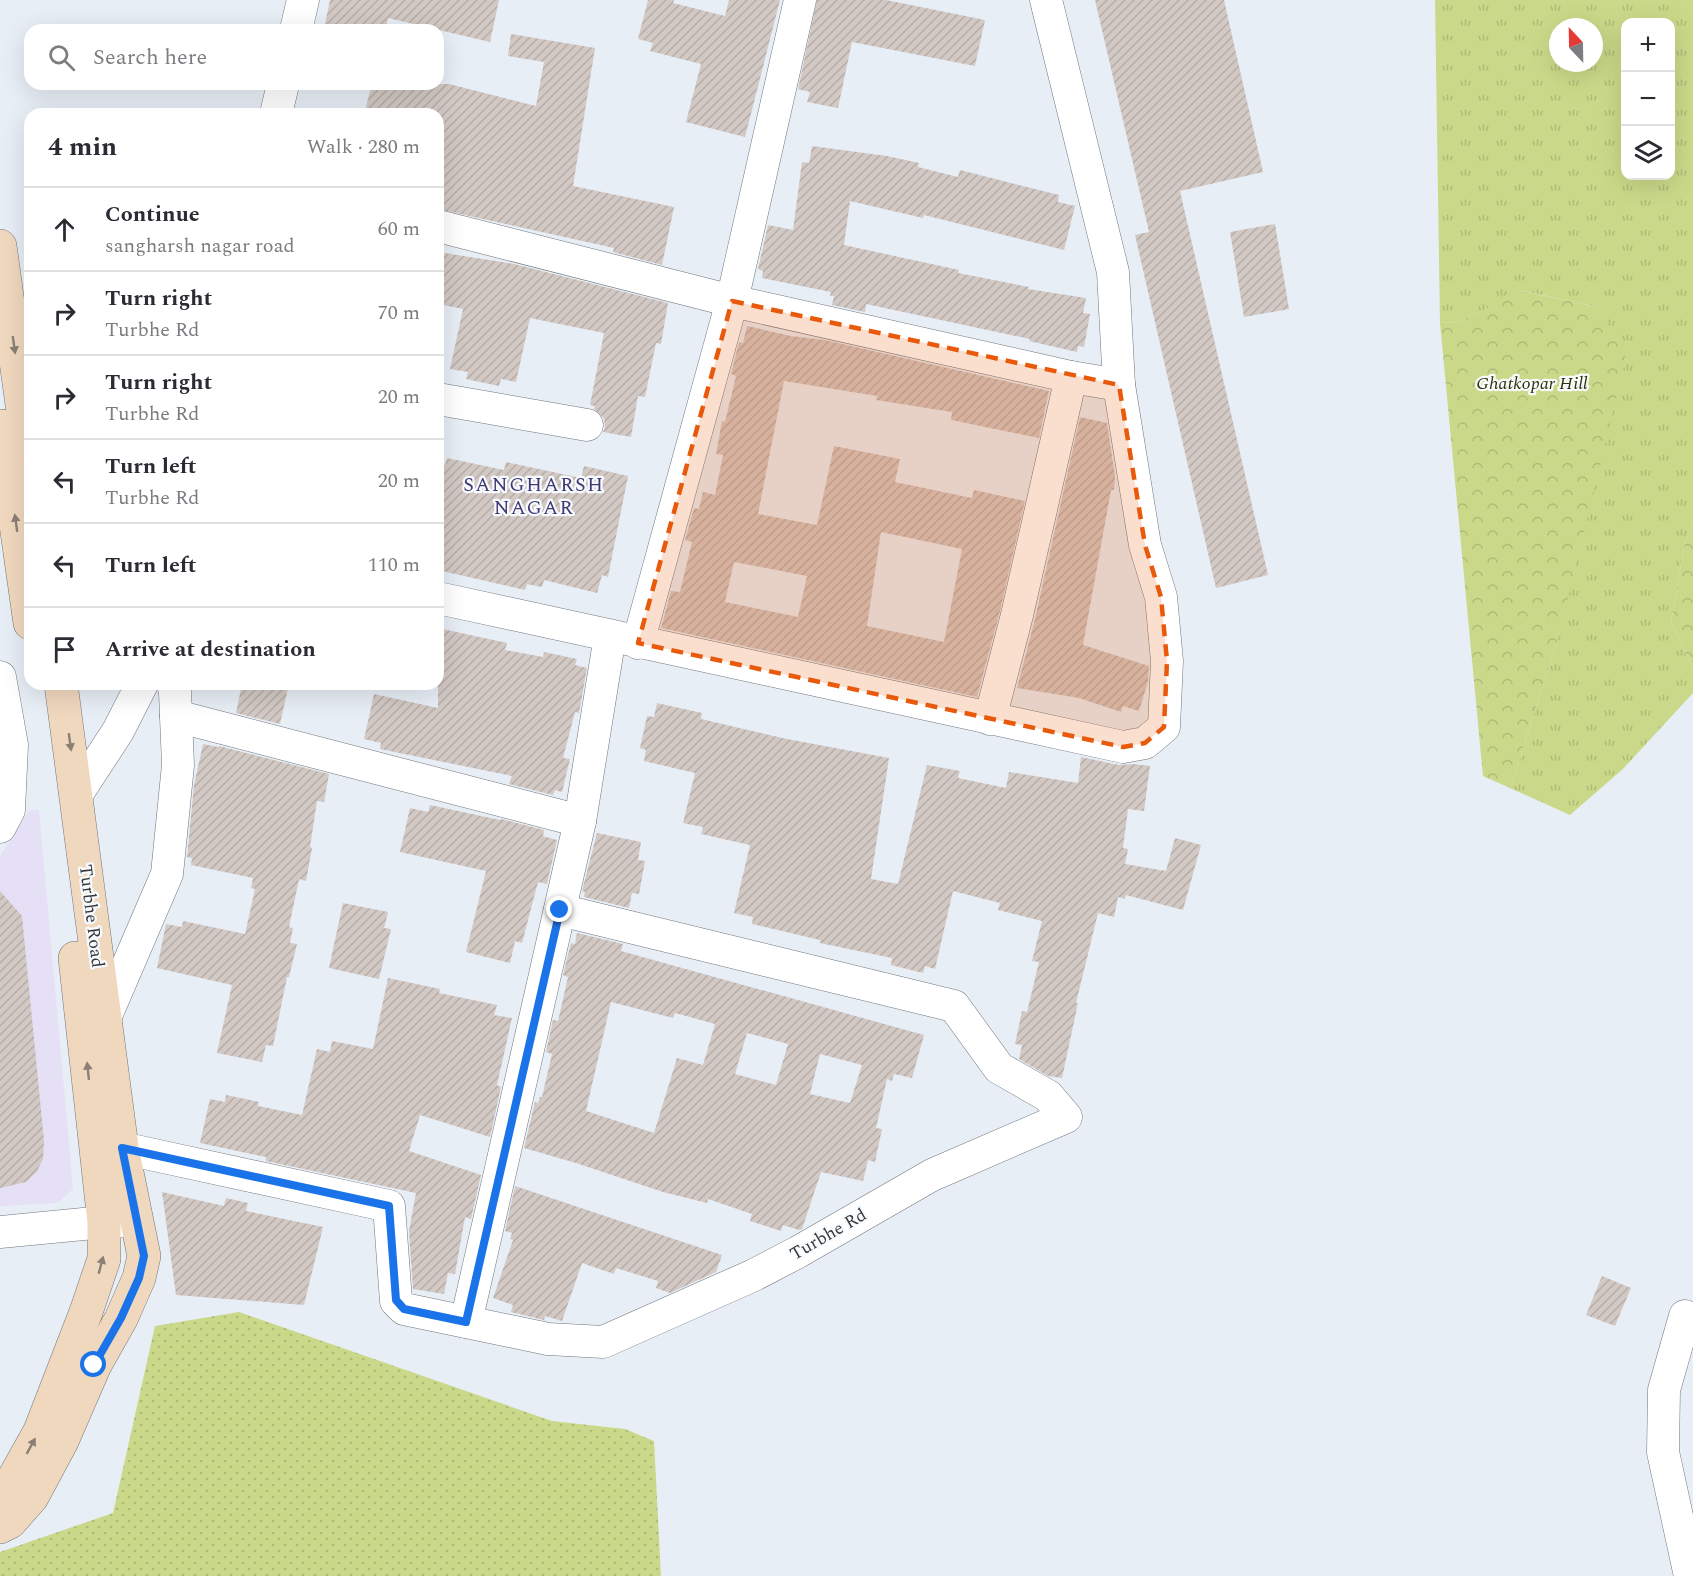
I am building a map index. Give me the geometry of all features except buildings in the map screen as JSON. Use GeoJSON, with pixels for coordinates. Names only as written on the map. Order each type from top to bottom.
{"type":"FeatureCollection","features":[{"type":"Feature","properties":{"kind":"street"},"geometry":{"type":"LineString","coordinates":[[297,24],[303,0]]}},
{"type":"Feature","properties":{"kind":"street"},"geometry":{"type":"LineString","coordinates":[[466,1322],[580,821],[624,640],[732,301],[800,0]]}},
{"type":"Feature","properties":{"kind":"street"},"geometry":{"type":"LineString","coordinates":[[444,599],[1124,747],[1144,743],[1164,727],[1167,661],[1161,597],[1145,545],[1119,385],[1113,272],[1046,0]]}},
{"type":"Feature","properties":{"kind":"street"},"geometry":{"type":"LineString","coordinates":[[277,108],[282,90]]}},
{"type":"Feature","properties":{"kind":"street"},"geometry":{"type":"LineString","coordinates":[[444,228],[732,301],[1071,377],[1119,385]]}},
{"type":"Feature","properties":{"kind":"street"},"geometry":{"type":"LineString","coordinates":[[0,246],[15,473],[24,563]]}},
{"type":"Feature","properties":{"kind":"street"},"geometry":{"type":"LineString","coordinates":[[990,719],[1017,615],[1071,377]]}},
{"type":"Feature","properties":{"kind":"street"},"geometry":{"type":"LineString","coordinates":[[444,400],[587,425]]}},
{"type":"Feature","properties":{"kind":"street"},"geometry":{"type":"LineString","coordinates":[[0,412],[15,473]]}},
{"type":"Feature","properties":{"kind":"street"},"geometry":{"type":"LineString","coordinates":[[0,677],[12,745],[9,810],[0,827]]}},
{"type":"Feature","properties":{"kind":"street"},"geometry":{"type":"LineString","coordinates":[[0,1495],[7,1490],[40,1431],[104,1259],[104,1222],[72,936],[40,690]]}},
{"type":"Feature","properties":{"kind":"street","name":"Turbhe Road"},"geometry":{"type":"LineString","coordinates":[[0,1527],[10,1522],[32,1497],[62,1441],[94,1365],[121,1318],[139,1278],[144,1256],[122,1148],[63,690]]}},
{"type":"Feature","properties":{"kind":"street"},"geometry":{"type":"LineString","coordinates":[[77,794],[118,731],[139,690]]}},
{"type":"Feature","properties":{"kind":"street"},"geometry":{"type":"LineString","coordinates":[[105,1018],[167,874],[178,765],[174,690]]}},
{"type":"Feature","properties":{"kind":"street"},"geometry":{"type":"LineString","coordinates":[[176,716],[580,821]]}},
{"type":"Feature","properties":{"kind":"street","name":"Turbhe Rd"},"geometry":{"type":"LineString","coordinates":[[122,1148],[389,1206],[396,1300],[404,1309],[548,1339],[603,1341],[754,1275],[932,1175],[1066,1117],[1048,1096],[999,1068],[954,1006],[560,910]]}},
{"type":"Feature","properties":{"kind":"street"},"geometry":{"type":"LineString","coordinates":[[0,1232],[137,1221]]}},
{"type":"Feature","properties":{"kind":"street"},"geometry":{"type":"LineString","coordinates":[[1685,1316],[1664,1390],[1664,1452],[1690,1576]]}},
{"type":"Feature","properties":{"kind":"highlighted area"},"geometry":{"type":"Polygon","coordinates":[[[732,301],[1119,385],[1145,545],[1161,597],[1167,661],[1164,727],[1145,743],[1123,747],[638,643],[732,301]]]}},
{"type":"Feature","properties":{"kind":"shaded area"},"geometry":{"type":"Polygon","coordinates":[[[30,810],[39,810],[73,1189],[57,1203],[0,1206],[0,856],[30,810]]]}},
{"type":"Feature","properties":{"kind":"green space"},"geometry":{"type":"Polygon","coordinates":[[[1435,0],[1693,0],[1693,523],[1684,547],[1671,622],[1693,669],[1693,693],[1623,769],[1570,815],[1510,788],[1559,636],[1598,307],[1524,291],[1458,322],[1440,323],[1435,0]]]}},
{"type":"Feature","properties":{"kind":"green space","name":"Ghatkopar Hill"},"geometry":{"type":"Polygon","coordinates":[[[1523,291],[1598,307],[1626,358],[1559,636],[1510,788],[1483,776],[1440,323],[1458,322],[1523,291]]]}},
{"type":"Feature","properties":{"kind":"green space"},"geometry":{"type":"Polygon","coordinates":[[[1693,523],[1693,669],[1671,622],[1684,547],[1693,523]]]}},
{"type":"Feature","properties":{"kind":"green space"},"geometry":{"type":"Polygon","coordinates":[[[239,1312],[552,1421],[625,1429],[654,1441],[661,1576],[0,1576],[0,1552],[113,1513],[155,1326],[239,1312]]]}},
{"type":"Feature","properties":{"kind":"district","name":"SANGHARSH NAGAR"},"geometry":{"type":"Point","coordinates":[534,496]}},
{"type":"Feature","properties":{"kind":"route"},"geometry":{"type":"LineString","coordinates":[[94,1365],[121,1318],[139,1278],[144,1256],[122,1148],[389,1206],[396,1300],[404,1309],[466,1322],[560,910]]}}]}
